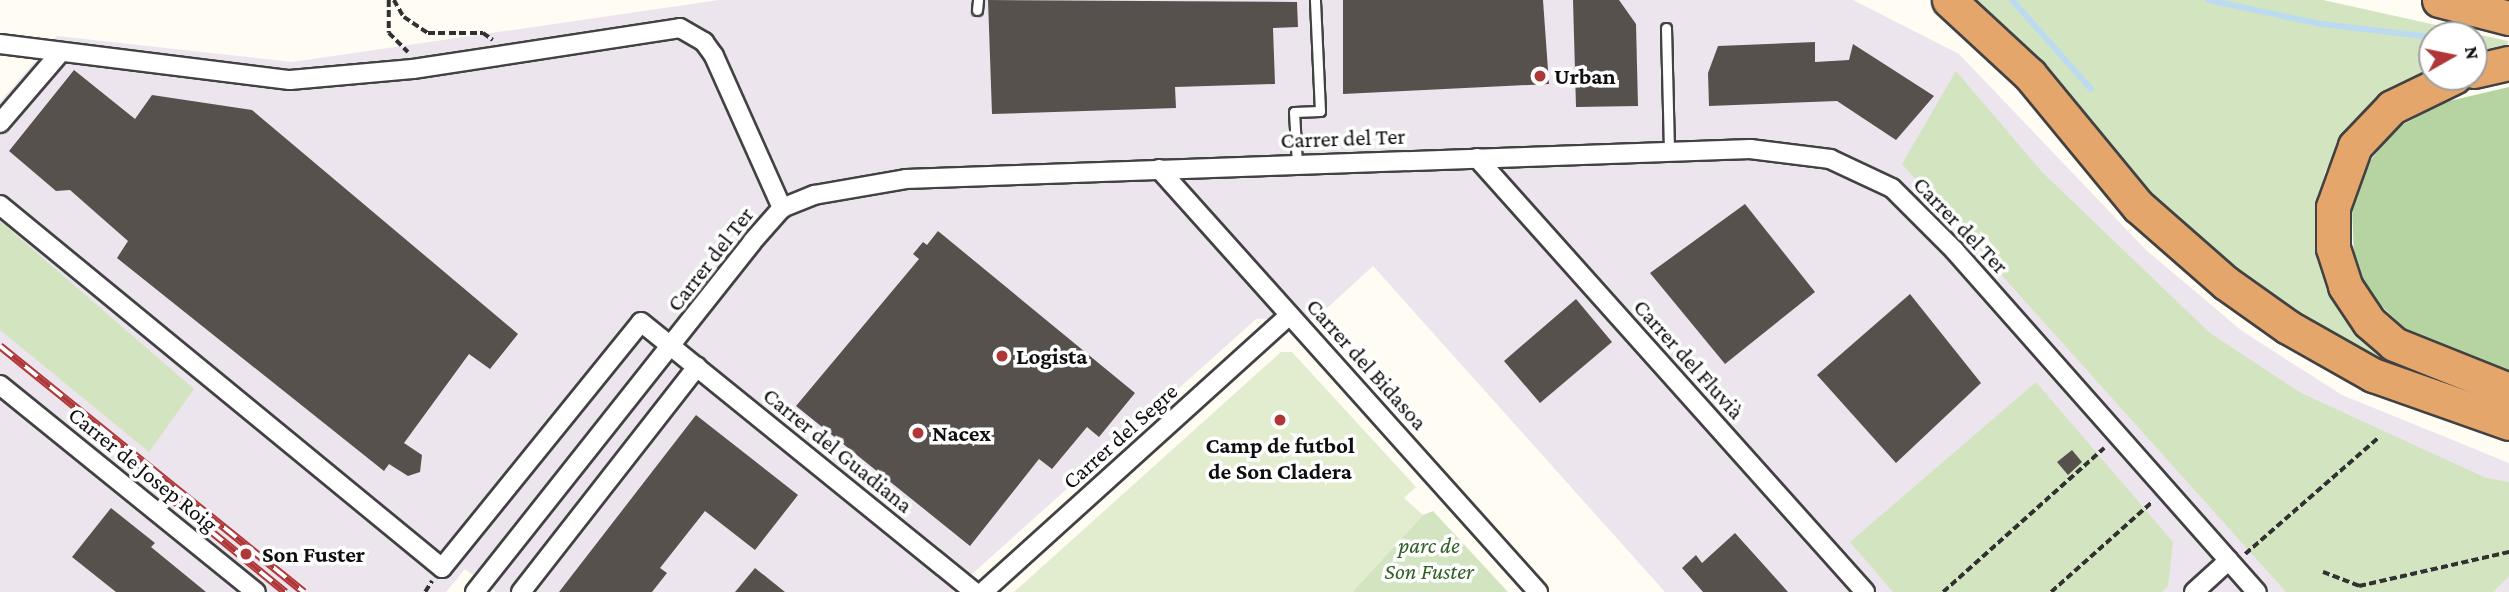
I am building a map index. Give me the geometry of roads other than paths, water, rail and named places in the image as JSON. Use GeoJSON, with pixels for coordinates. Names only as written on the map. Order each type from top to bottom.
{"type":"FeatureCollection","features":[{"type":"Feature","properties":{"kind":"highway"},"geometry":{"type":"LineString","coordinates":[[1949,0],[2021,65],[2138,206],[2226,283],[2320,347],[2373,375],[2509,423]]}},
{"type":"Feature","properties":{"kind":"highway"},"geometry":{"type":"LineString","coordinates":[[2439,0],[2509,18]]}},
{"type":"Feature","properties":{"kind":"highway"},"geometry":{"type":"LineString","coordinates":[[2488,68],[2509,63]]}},
{"type":"Feature","properties":{"kind":"highway"},"geometry":{"type":"LineString","coordinates":[[2425,91],[2392,107],[2355,146],[2333,207],[2333,248],[2345,286],[2369,321],[2394,344],[2509,390]]}},
{"type":"Feature","properties":{"kind":"street"},"geometry":{"type":"LineString","coordinates":[[0,44],[290,80],[413,69],[667,27],[690,33],[714,56],[782,208]]}},
{"type":"Feature","properties":{"kind":"street"},"geometry":{"type":"LineString","coordinates":[[0,123],[60,53]]}},
{"type":"Feature","properties":{"kind":"street","name":"Carrer del Ter"},"geometry":{"type":"LineString","coordinates":[[475,592],[782,208],[876,180],[1750,149],[1830,159],[1892,188],[2118,435],[2257,592]]}},
{"type":"Feature","properties":{"kind":"street","name":"Carrer del Fluvià"},"geometry":{"type":"LineString","coordinates":[[1477,158],[1865,592]]}},
{"type":"Feature","properties":{"kind":"street","name":"Carrer del Bidasoa"},"geometry":{"type":"LineString","coordinates":[[1159,169],[1538,592]]}},
{"type":"Feature","properties":{"kind":"street","name":"Carrer del Guadiana"},"geometry":{"type":"LineString","coordinates":[[0,205],[442,568],[642,322],[974,592]]}},
{"type":"Feature","properties":{"kind":"street","name":"Carrer del Segre"},"geometry":{"type":"LineString","coordinates":[[983,592],[1290,315]]}},
{"type":"Feature","properties":{"kind":"street"},"geometry":{"type":"LineString","coordinates":[[521,592],[697,368]]}},
{"type":"Feature","properties":{"kind":"street","name":"Carrer de Josep Roig"},"geometry":{"type":"LineString","coordinates":[[0,385],[256,592]]}},
{"type":"Feature","properties":{"kind":"street"},"geometry":{"type":"LineString","coordinates":[[2194,592],[2231,562]]}},
{"type":"Feature","properties":{"kind":"lane"},"geometry":{"type":"LineString","coordinates":[[1297,164],[1294,112],[1320,111],[1315,0]]}},
{"type":"Feature","properties":{"kind":"lane"},"geometry":{"type":"LineString","coordinates":[[1666,29],[1669,152]]}},
{"type":"Feature","properties":{"kind":"waterway"},"geometry":{"type":"LineString","coordinates":[[2012,0],[2091,89]]}},
{"type":"Feature","properties":{"kind":"waterway"},"geometry":{"type":"LineString","coordinates":[[2208,0],[2321,24],[2418,35]]}},
{"type":"Feature","properties":{"kind":"railway"},"geometry":{"type":"LineString","coordinates":[[0,346],[304,592]]}},
{"type":"Feature","properties":{"kind":"railway"},"geometry":{"type":"LineString","coordinates":[[136,470],[285,592]]}},
{"type":"Feature","properties":{"kind":"place","name":"Urban"},"geometry":{"type":"Point","coordinates":[1540,76]}},
{"type":"Feature","properties":{"kind":"place","name":"Logista"},"geometry":{"type":"Point","coordinates":[1002,356]}},
{"type":"Feature","properties":{"kind":"place","name":"Camp de futbol de Son Cladera"},"geometry":{"type":"Point","coordinates":[1280,420]}},
{"type":"Feature","properties":{"kind":"place","name":"Nacex"},"geometry":{"type":"Point","coordinates":[918,433]}},
{"type":"Feature","properties":{"kind":"place","name":"Son Fuster"},"geometry":{"type":"Point","coordinates":[246,554]}},
{"type":"Feature","properties":{"kind":"park label","name":"parc de Son Fuster"},"geometry":{"type":"Point","coordinates":[1429,558]}}]}
